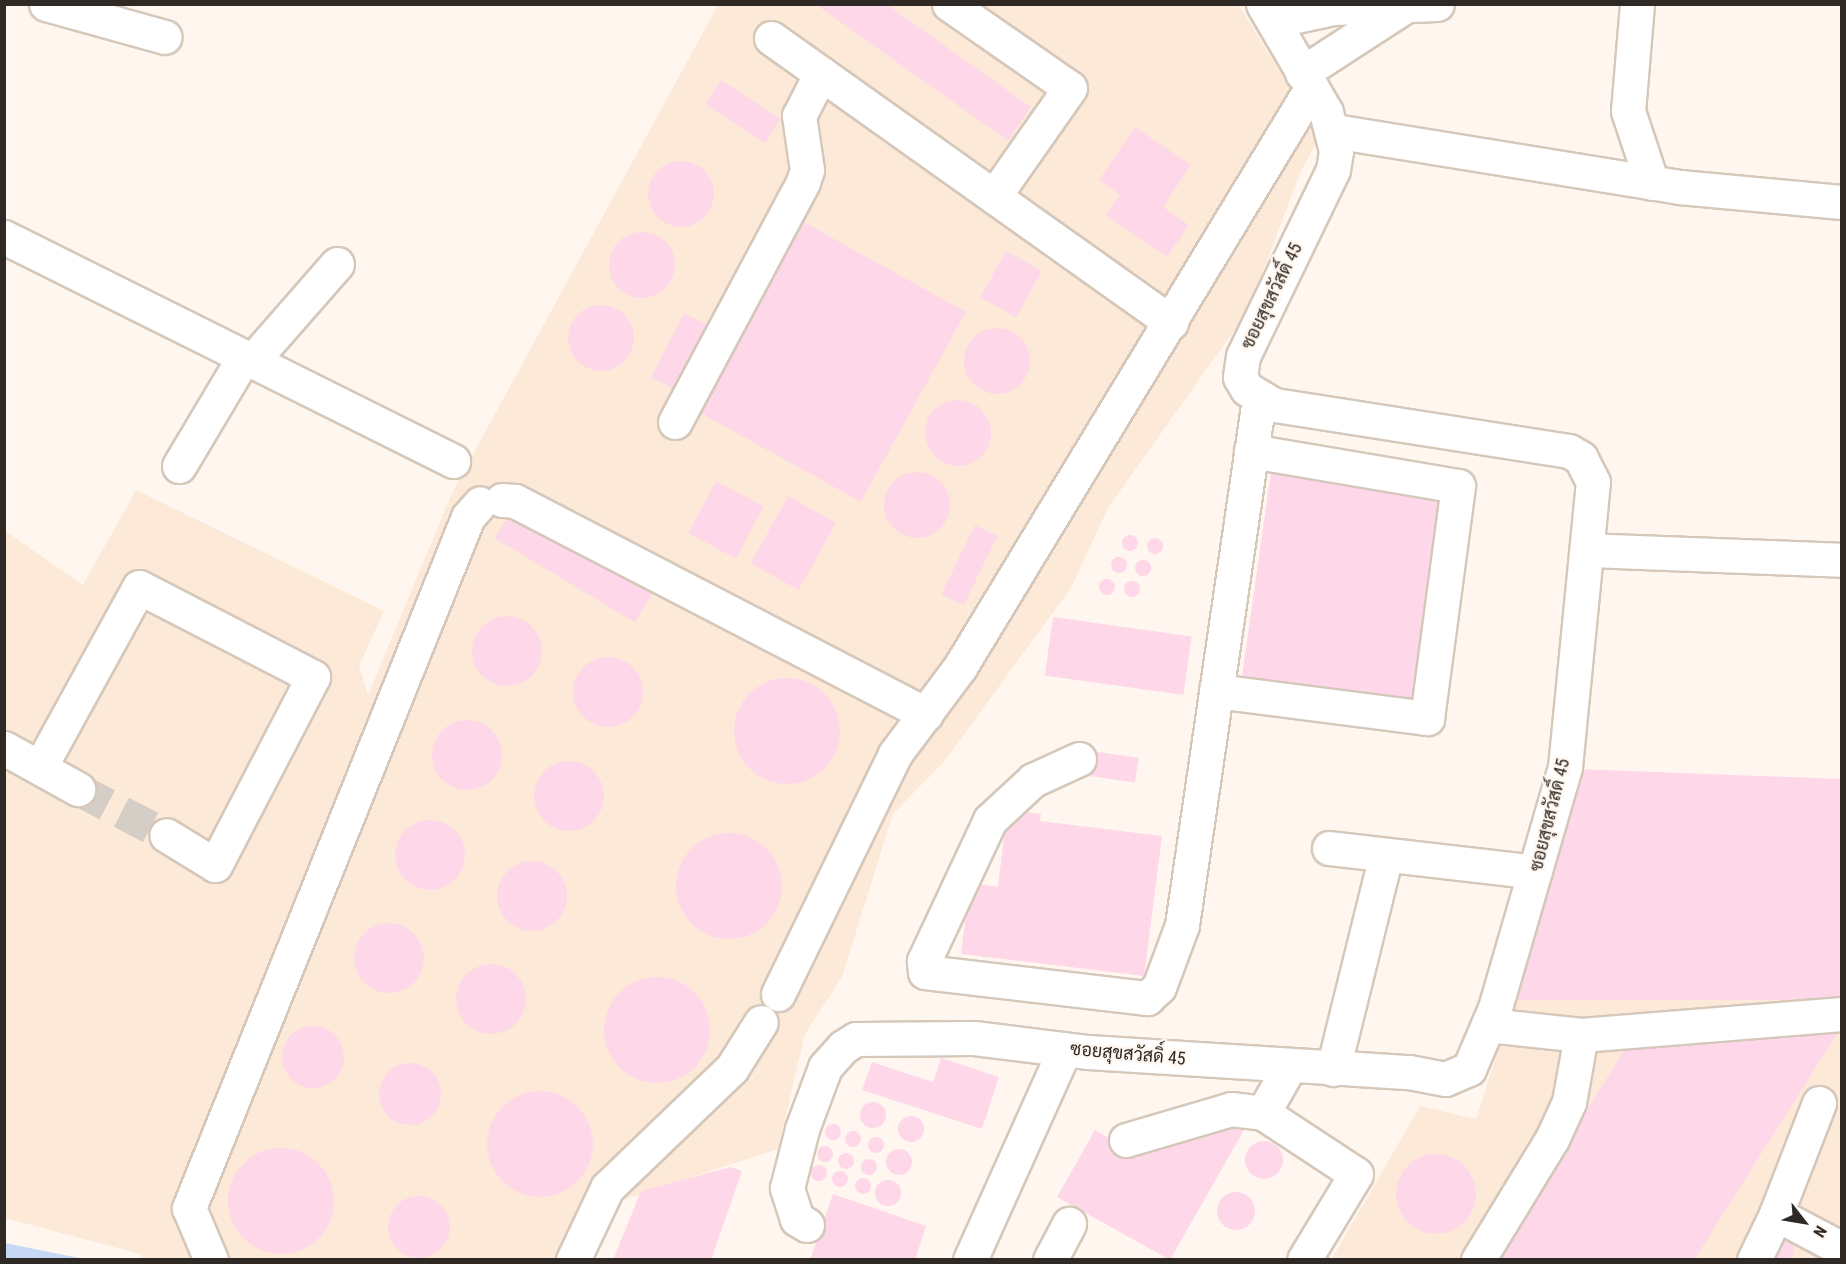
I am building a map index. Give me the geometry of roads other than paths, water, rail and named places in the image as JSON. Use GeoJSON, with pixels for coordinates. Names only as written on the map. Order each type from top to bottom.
{"type":"FeatureCollection","features":[{"type":"Feature","properties":{"kind":"street"},"geometry":{"type":"LineString","coordinates":[[46,4],[165,37]]}},
{"type":"Feature","properties":{"kind":"street"},"geometry":{"type":"LineString","coordinates":[[949,4],[1070,88],[994,196]]}},
{"type":"Feature","properties":{"kind":"street"},"geometry":{"type":"LineString","coordinates":[[1268,13],[1333,8],[1402,8],[1437,4]]}},
{"type":"Feature","properties":{"kind":"street"},"geometry":{"type":"LineString","coordinates":[[1637,4],[1628,111],[1652,183]]}},
{"type":"Feature","properties":{"kind":"street"},"geometry":{"type":"LineString","coordinates":[[778,994],[896,754],[960,667],[1171,322],[1307,80],[1402,8]]}},
{"type":"Feature","properties":{"kind":"street","name":"ซอยสุขสวัสดิ์ 45"},"geometry":{"type":"LineString","coordinates":[[807,1225],[797,1219],[787,1188],[815,1089],[825,1067],[843,1047],[856,1039],[963,1038],[1065,1049],[1289,1067],[1458,1077],[1469,1069],[1488,1025],[1565,767],[1593,482],[1581,458],[1569,451],[1294,409],[1259,399],[1240,377],[1243,356],[1333,170],[1334,131],[1268,13]]}},
{"type":"Feature","properties":{"kind":"street"},"geometry":{"type":"LineString","coordinates":[[771,38],[1171,322]]}},
{"type":"Feature","properties":{"kind":"street"},"geometry":{"type":"LineString","coordinates":[[675,422],[803,182],[807,170],[798,116],[821,73]]}},
{"type":"Feature","properties":{"kind":"street"},"geometry":{"type":"LineString","coordinates":[[1334,131],[1652,183],[1842,202]]}},
{"type":"Feature","properties":{"kind":"street"},"geometry":{"type":"LineString","coordinates":[[4,237],[453,461]]}},
{"type":"Feature","properties":{"kind":"street"},"geometry":{"type":"LineString","coordinates":[[179,466],[248,359],[337,264]]}},
{"type":"Feature","properties":{"kind":"street"},"geometry":{"type":"LineString","coordinates":[[1079,759],[1033,780],[990,820],[924,961],[925,972],[1147,998],[1159,987],[1182,925],[1259,399]]}},
{"type":"Feature","properties":{"kind":"street"},"geometry":{"type":"LineString","coordinates":[[1216,691],[1427,718],[1458,486],[1251,451]]}},
{"type":"Feature","properties":{"kind":"street"},"geometry":{"type":"LineString","coordinates":[[211,1260],[189,1208],[468,517],[491,502],[515,501],[926,714]]}},
{"type":"Feature","properties":{"kind":"street"},"geometry":{"type":"LineString","coordinates":[[1587,550],[1842,560]]}},
{"type":"Feature","properties":{"kind":"street"},"geometry":{"type":"LineString","coordinates":[[40,767],[139,587],[313,677],[215,865],[166,835]]}},
{"type":"Feature","properties":{"kind":"street"},"geometry":{"type":"LineString","coordinates":[[4,748],[78,789]]}},
{"type":"Feature","properties":{"kind":"street"},"geometry":{"type":"LineString","coordinates":[[1329,848],[1535,872]]}},
{"type":"Feature","properties":{"kind":"street"},"geometry":{"type":"LineString","coordinates":[[1333,1069],[1386,855]]}},
{"type":"Feature","properties":{"kind":"street"},"geometry":{"type":"LineString","coordinates":[[1488,1025],[1581,1035],[1842,1014]]}},
{"type":"Feature","properties":{"kind":"street"},"geometry":{"type":"LineString","coordinates":[[573,1260],[607,1188],[732,1068],[761,1022]]}},
{"type":"Feature","properties":{"kind":"street"},"geometry":{"type":"LineString","coordinates":[[1478,1260],[1552,1139],[1569,1102],[1581,1035]]}},
{"type":"Feature","properties":{"kind":"street"},"geometry":{"type":"LineString","coordinates":[[970,1260],[1065,1049]]}},
{"type":"Feature","properties":{"kind":"street"},"geometry":{"type":"LineString","coordinates":[[1263,1113],[1289,1067]]}},
{"type":"Feature","properties":{"kind":"street"},"geometry":{"type":"LineString","coordinates":[[1754,1260],[1776,1214],[1819,1103]]}},
{"type":"Feature","properties":{"kind":"street"},"geometry":{"type":"LineString","coordinates":[[1126,1140],[1231,1109],[1263,1113],[1356,1174],[1304,1260]]}},
{"type":"Feature","properties":{"kind":"street"},"geometry":{"type":"LineString","coordinates":[[1776,1214],[1842,1249]]}},
{"type":"Feature","properties":{"kind":"street"},"geometry":{"type":"LineString","coordinates":[[1050,1260],[1069,1224]]}},
{"type":"Feature","properties":{"kind":"water"},"geometry":{"type":"Polygon","coordinates":[[[5,1243],[84,1259],[5,1259],[5,1243]]]}},
{"type":"Feature","properties":{"kind":"tunnel"},"geometry":{"type":"LineString","coordinates":[[78,789],[166,835]]}}]}
